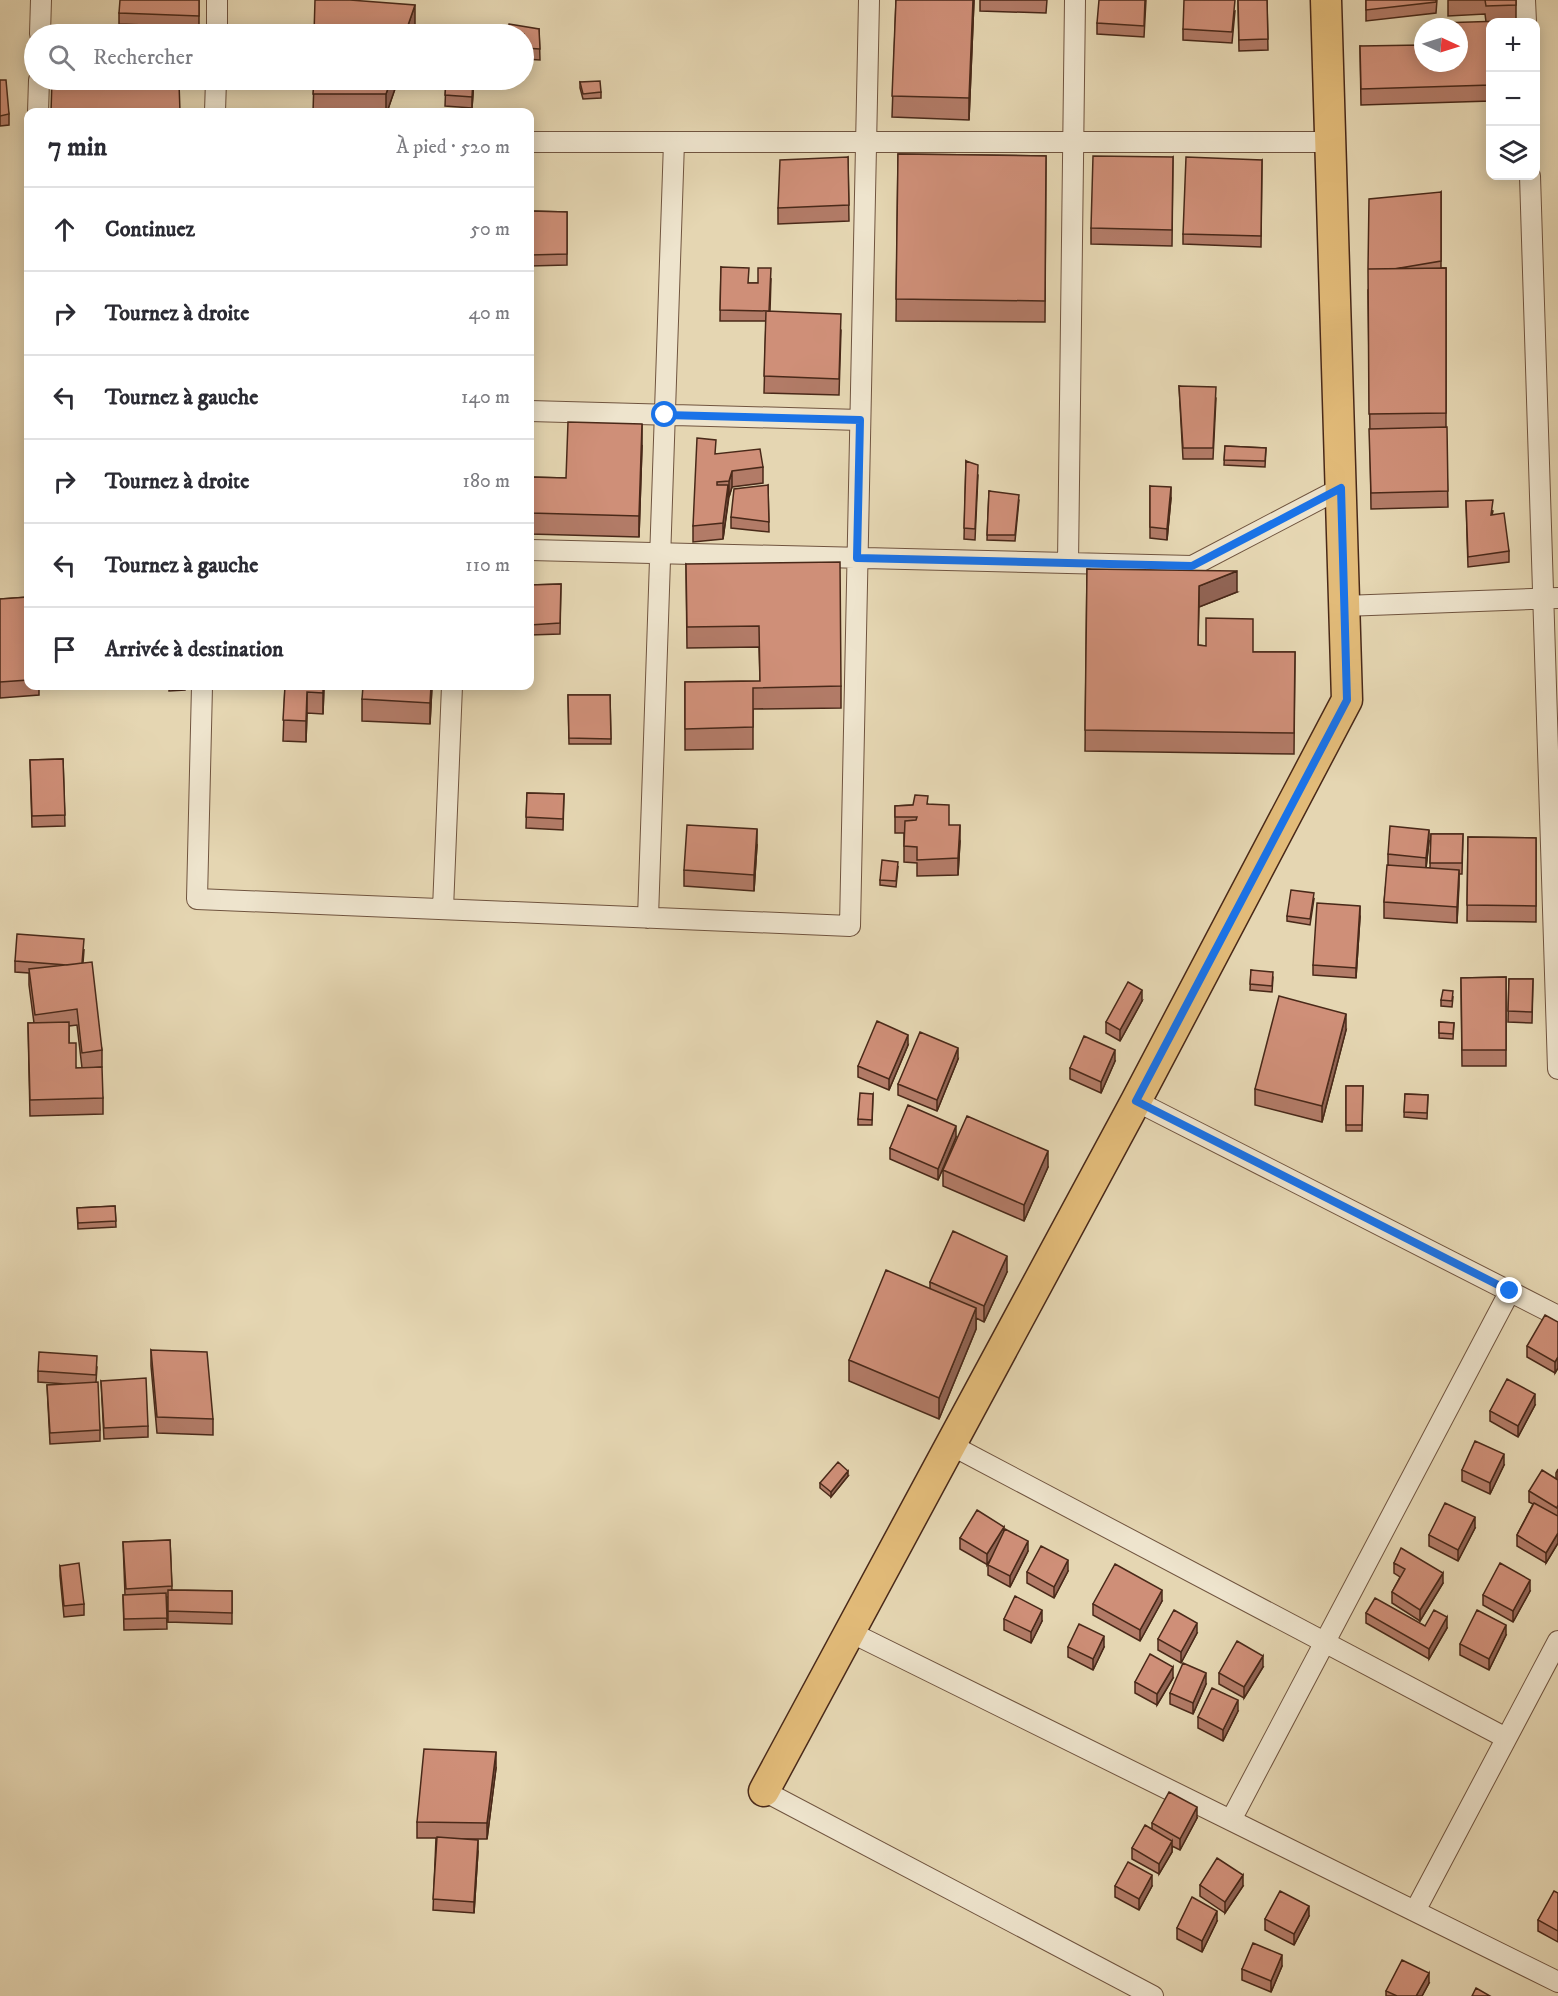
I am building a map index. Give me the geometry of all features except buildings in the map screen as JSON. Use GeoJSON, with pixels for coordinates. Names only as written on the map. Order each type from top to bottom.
{"type":"FeatureCollection","features":[{"type":"Feature","properties":{"kind":"main road"},"geometry":{"type":"LineString","coordinates":[[764,1791],[1136,1101],[1347,700],[1326,0]]}},
{"type":"Feature","properties":{"kind":"street"},"geometry":{"type":"LineString","coordinates":[[40,24],[41,0]]}},
{"type":"Feature","properties":{"kind":"street"},"geometry":{"type":"LineString","coordinates":[[217,0],[217,24]]}},
{"type":"Feature","properties":{"kind":"street"},"geometry":{"type":"LineString","coordinates":[[202,690],[197,899],[850,926],[869,0]]}},
{"type":"Feature","properties":{"kind":"street"},"geometry":{"type":"LineString","coordinates":[[1068,563],[1075,0]]}},
{"type":"Feature","properties":{"kind":"street"},"geometry":{"type":"LineString","coordinates":[[1525,0],[1526,18]]}},
{"type":"Feature","properties":{"kind":"street"},"geometry":{"type":"LineString","coordinates":[[38,108],[39,90]]}},
{"type":"Feature","properties":{"kind":"street"},"geometry":{"type":"LineString","coordinates":[[215,108],[216,90]]}},
{"type":"Feature","properties":{"kind":"street"},"geometry":{"type":"LineString","coordinates":[[534,142],[1331,142]]}},
{"type":"Feature","properties":{"kind":"street"},"geometry":{"type":"LineString","coordinates":[[648,918],[674,142]]}},
{"type":"Feature","properties":{"kind":"street"},"geometry":{"type":"LineString","coordinates":[[1530,180],[1551,598],[1558,1070]]}},
{"type":"Feature","properties":{"kind":"street"},"geometry":{"type":"LineString","coordinates":[[534,411],[860,420]]}},
{"type":"Feature","properties":{"kind":"street"},"geometry":{"type":"LineString","coordinates":[[534,550],[1192,566],[1341,488]]}},
{"type":"Feature","properties":{"kind":"street"},"geometry":{"type":"LineString","coordinates":[[1344,606],[1551,598]]}},
{"type":"Feature","properties":{"kind":"street"},"geometry":{"type":"LineString","coordinates":[[444,909],[452,690]]}},
{"type":"Feature","properties":{"kind":"street"},"geometry":{"type":"LineString","coordinates":[[1136,1101],[1558,1316]]}},
{"type":"Feature","properties":{"kind":"street"},"geometry":{"type":"LineString","coordinates":[[1231,1820],[1510,1291]]}},
{"type":"Feature","properties":{"kind":"street"},"geometry":{"type":"LineString","coordinates":[[951,1445],[1506,1738]]}},
{"type":"Feature","properties":{"kind":"street"},"geometry":{"type":"LineString","coordinates":[[850,1632],[1558,1982]]}},
{"type":"Feature","properties":{"kind":"street"},"geometry":{"type":"LineString","coordinates":[[1415,1911],[1558,1641]]}},
{"type":"Feature","properties":{"kind":"street"},"geometry":{"type":"LineString","coordinates":[[764,1791],[1153,1996]]}},
{"type":"Feature","properties":{"kind":"route"},"geometry":{"type":"LineString","coordinates":[[665,415],[860,420],[857,558],[1192,566],[1341,488],[1347,700],[1136,1101],[1510,1291]]}}]}
